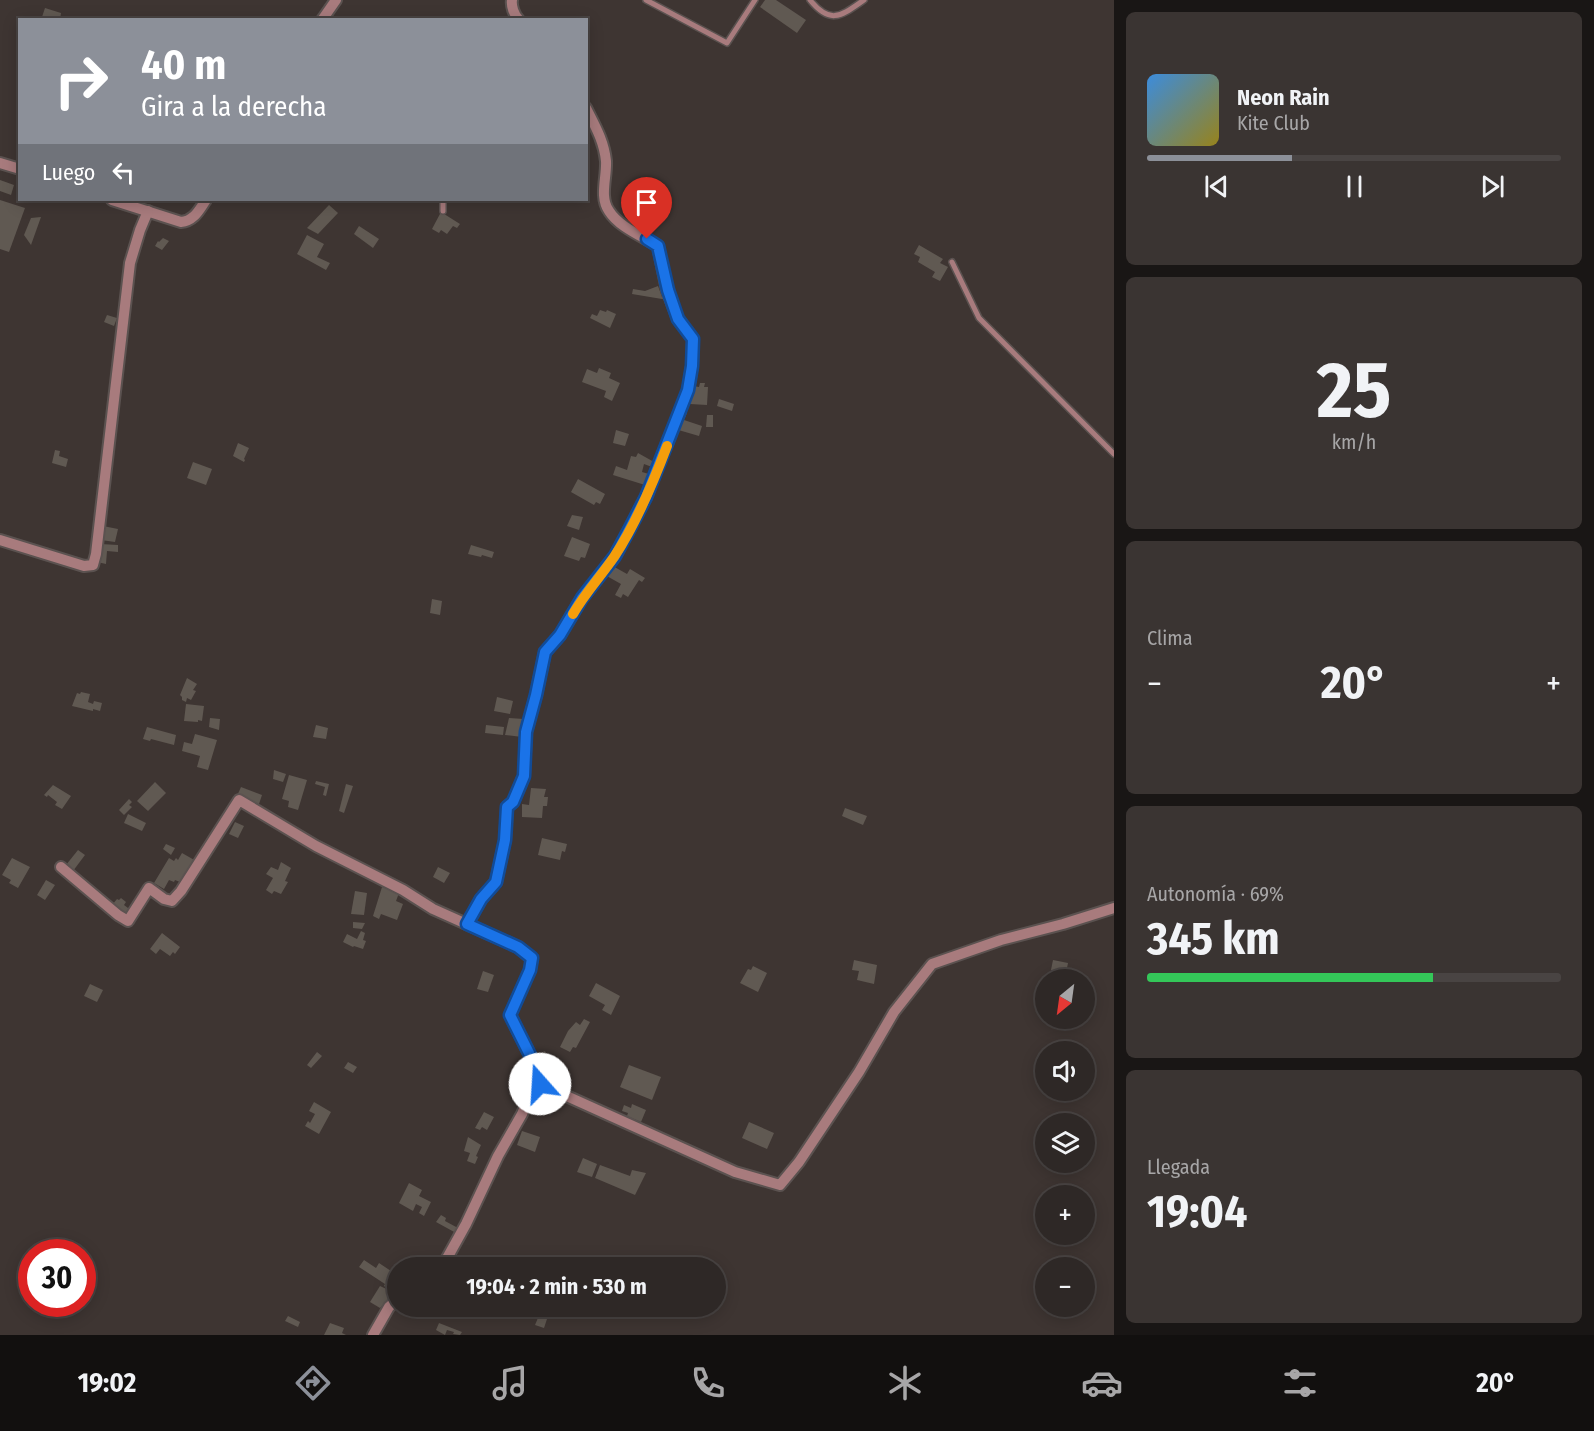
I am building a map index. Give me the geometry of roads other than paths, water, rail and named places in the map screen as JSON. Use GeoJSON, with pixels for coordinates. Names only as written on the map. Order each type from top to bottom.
{"type":"FeatureCollection","features":[{"type":"Feature","properties":{"kind":"street"},"geometry":{"type":"LineString","coordinates":[[323,18],[336,0]]}},
{"type":"Feature","properties":{"kind":"street"},"geometry":{"type":"LineString","coordinates":[[512,0],[511,4],[517,18]]}},
{"type":"Feature","properties":{"kind":"street"},"geometry":{"type":"LineString","coordinates":[[467,924],[481,899],[496,882],[505,840],[507,807],[513,802],[524,776],[526,732],[545,652],[560,635],[582,598],[615,556],[646,497],[688,390],[692,366],[693,339],[678,319],[668,290],[658,246],[620,223],[604,204],[606,163],[603,141],[588,112]]}},
{"type":"Feature","properties":{"kind":"street"},"geometry":{"type":"LineString","coordinates":[[0,163],[18,169]]}},
{"type":"Feature","properties":{"kind":"street"},"geometry":{"type":"LineString","coordinates":[[119,201],[174,221],[188,222],[205,201]]}},
{"type":"Feature","properties":{"kind":"street"},"geometry":{"type":"LineString","coordinates":[[0,540],[84,566],[93,565],[130,263],[148,211]]}},
{"type":"Feature","properties":{"kind":"street"},"geometry":{"type":"LineString","coordinates":[[61,867],[128,921],[149,888],[164,899],[172,901],[181,891],[238,801],[316,846],[403,890],[433,909],[518,947],[532,958],[530,970],[510,1015],[534,1063],[540,1084],[735,1172],[780,1185],[809,1147],[859,1072],[894,1012],[932,964],[1001,940],[1114,908]]}},
{"type":"Feature","properties":{"kind":"street"},"geometry":{"type":"LineString","coordinates":[[448,1257],[531,1093],[540,1084]]}},
{"type":"Feature","properties":{"kind":"street"},"geometry":{"type":"LineString","coordinates":[[373,1335],[387,1310]]}},
{"type":"Feature","properties":{"kind":"lane"},"geometry":{"type":"LineString","coordinates":[[646,0],[727,43],[755,0]]}},
{"type":"Feature","properties":{"kind":"lane"},"geometry":{"type":"LineString","coordinates":[[810,0],[827,15],[840,16],[864,0]]}},
{"type":"Feature","properties":{"kind":"lane"},"geometry":{"type":"LineString","coordinates":[[443,201],[443,211]]}},
{"type":"Feature","properties":{"kind":"lane"},"geometry":{"type":"LineString","coordinates":[[952,262],[979,318],[1114,454]]}}]}
